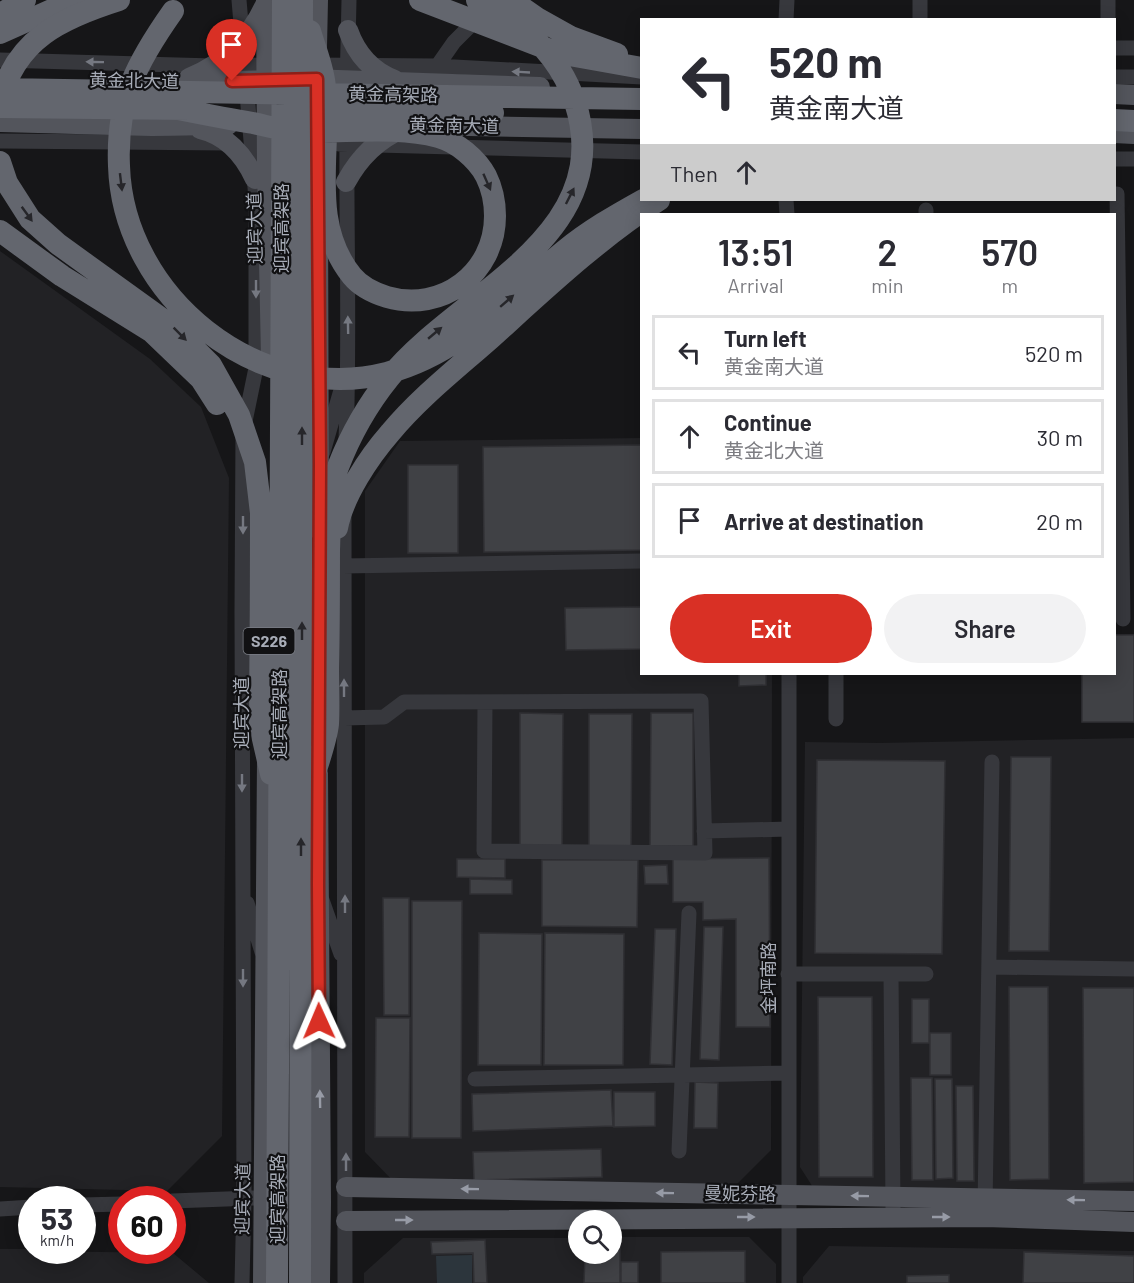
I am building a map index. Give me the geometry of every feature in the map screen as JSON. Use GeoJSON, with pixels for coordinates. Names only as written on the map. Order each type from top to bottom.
{"type":"FeatureCollection","features":[{"type":"Feature","properties":{"kind":"highway"},"geometry":{"type":"LineString","coordinates":[[0,14],[25,0]]}},
{"type":"Feature","properties":{"kind":"highway"},"geometry":{"type":"LineString","coordinates":[[0,33],[74,0]]}},
{"type":"Feature","properties":{"kind":"highway"},"geometry":{"type":"LineString","coordinates":[[0,102],[17,59],[34,40],[63,22],[119,0]]}},
{"type":"Feature","properties":{"kind":"highway"},"geometry":{"type":"LineString","coordinates":[[182,0],[144,54],[133,74],[120,132],[119,166],[123,199],[133,235],[152,270],[176,303],[203,329],[238,353],[266,366],[294,374],[328,379],[375,375],[421,362],[463,338],[565,250],[612,217],[641,201]]}},
{"type":"Feature","properties":{"kind":"highway"},"geometry":{"type":"LineString","coordinates":[[180,118],[292,130],[314,131],[325,131],[336,131],[347,131],[414,132],[441,137],[468,153],[486,177],[495,203],[495,229],[489,253],[475,273],[454,290],[428,299],[400,301],[372,293],[354,278],[336,252],[326,222],[325,182],[326,153],[326,131],[326,120],[326,87],[302,0]]}},
{"type":"Feature","properties":{"kind":"highway","name":"迎宾高架路"},"geometry":{"type":"LineString","coordinates":[[277,1283],[291,816],[302,0]]}},
{"type":"Feature","properties":{"kind":"highway"},"geometry":{"type":"LineString","coordinates":[[420,0],[558,53],[640,68]]}},
{"type":"Feature","properties":{"kind":"highway"},"geometry":{"type":"LineString","coordinates":[[336,567],[330,512],[336,469],[357,426],[390,377],[429,338],[520,264],[550,232],[574,191],[582,159],[582,132],[568,81],[556,62],[521,25],[477,0]]}},
{"type":"Feature","properties":{"kind":"highway"},"geometry":{"type":"LineString","coordinates":[[511,0],[571,37],[640,60]]}},
{"type":"Feature","properties":{"kind":"highway","name":"迎宾高架路"},"geometry":{"type":"LineString","coordinates":[[272,1],[300,1283]]}},
{"type":"Feature","properties":{"kind":"highway","name":"黄金高架路"},"geometry":{"type":"LineString","coordinates":[[0,89],[640,99]]}},
{"type":"Feature","properties":{"kind":"highway","name":"黄金高架路"},"geometry":{"type":"LineString","coordinates":[[0,107],[180,118],[640,114]]}},
{"type":"Feature","properties":{"kind":"highway"},"geometry":{"type":"LineString","coordinates":[[1116,107],[1134,107]]}},
{"type":"Feature","properties":{"kind":"highway"},"geometry":{"type":"LineString","coordinates":[[1116,120],[1134,121]]}},
{"type":"Feature","properties":{"kind":"highway"},"geometry":{"type":"LineString","coordinates":[[0,162],[7,183],[30,219],[58,243],[173,327],[211,365],[239,415],[255,462],[261,513],[260,726],[291,816]]}},
{"type":"Feature","properties":{"kind":"highway"},"geometry":{"type":"LineString","coordinates":[[291,816],[328,726],[339,521],[372,457],[390,432],[417,405],[534,298],[637,214],[657,201]]}},
{"type":"Feature","properties":{"kind":"highway"},"geometry":{"type":"LineString","coordinates":[[0,231],[62,276],[152,332],[201,379],[225,416],[239,448],[261,513]]}},
{"type":"Feature","properties":{"kind":"main road","name":"S226"},"geometry":{"type":"LineString","coordinates":[[318,0],[320,1283]]}},
{"type":"Feature","properties":{"kind":"main road"},"geometry":{"type":"LineString","coordinates":[[178,82],[214,66],[242,41],[272,1]]}},
{"type":"Feature","properties":{"kind":"main road","name":"迎宾大道"},"geometry":{"type":"LineString","coordinates":[[263,1283],[271,384],[258,134],[267,73],[272,1]]}},
{"type":"Feature","properties":{"kind":"main road"},"geometry":{"type":"LineString","coordinates":[[348,30],[357,50],[370,65],[397,81]]}},
{"type":"Feature","properties":{"kind":"main road"},"geometry":{"type":"LineString","coordinates":[[267,73],[348,72],[397,81],[431,74],[596,83],[640,91]]}},
{"type":"Feature","properties":{"kind":"main road","name":"黄金北大道"},"geometry":{"type":"LineString","coordinates":[[0,78],[178,82],[245,73],[267,73]]}},
{"type":"Feature","properties":{"kind":"main road"},"geometry":{"type":"LineString","coordinates":[[1116,94],[1134,95]]}},
{"type":"Feature","properties":{"kind":"main road"},"geometry":{"type":"LineString","coordinates":[[0,122],[180,118],[258,134]]}},
{"type":"Feature","properties":{"kind":"main road"},"geometry":{"type":"LineString","coordinates":[[180,118],[229,143],[246,162],[255,179]]}},
{"type":"Feature","properties":{"kind":"main road","name":"黄金南大道"},"geometry":{"type":"LineString","coordinates":[[258,134],[317,123],[640,129]]}},
{"type":"Feature","properties":{"kind":"main road"},"geometry":{"type":"LineString","coordinates":[[346,182],[359,161],[375,144],[411,125]]}},
{"type":"Feature","properties":{"kind":"main road"},"geometry":{"type":"LineString","coordinates":[[1116,133],[1134,134]]}},
{"type":"Feature","properties":{"kind":"main road","name":"曼妮芬路"},"geometry":{"type":"LineString","coordinates":[[346,1187],[893,1197],[1134,1222]]}},
{"type":"Feature","properties":{"kind":"main road","name":"曼妮芬路"},"geometry":{"type":"LineString","coordinates":[[346,1221],[893,1217],[985,1208],[1134,1201]]}},
{"type":"Feature","properties":{"kind":"street","name":"迎宾大道"},"geometry":{"type":"LineString","coordinates":[[239,0],[245,73],[258,134],[255,179],[256,368],[243,431],[244,1198],[242,1283]]}},
{"type":"Feature","properties":{"kind":"street"},"geometry":{"type":"LineString","coordinates":[[345,1283],[344,718],[336,567],[349,362],[346,182],[349,0]]}},
{"type":"Feature","properties":{"kind":"street"},"geometry":{"type":"LineString","coordinates":[[348,72],[370,65],[431,74],[453,42],[496,0]]}},
{"type":"Feature","properties":{"kind":"street"},"geometry":{"type":"LineString","coordinates":[[525,0],[596,83],[640,77]]}},
{"type":"Feature","properties":{"kind":"street"},"geometry":{"type":"LineString","coordinates":[[786,18],[787,0]]}},
{"type":"Feature","properties":{"kind":"street"},"geometry":{"type":"LineString","coordinates":[[920,0],[920,18]]}},
{"type":"Feature","properties":{"kind":"street"},"geometry":{"type":"LineString","coordinates":[[1108,0],[1108,18]]}},
{"type":"Feature","properties":{"kind":"street"},"geometry":{"type":"LineString","coordinates":[[1116,48],[1134,48]]}},
{"type":"Feature","properties":{"kind":"street"},"geometry":{"type":"LineString","coordinates":[[0,60],[214,66],[245,73]]}},
{"type":"Feature","properties":{"kind":"street"},"geometry":{"type":"LineString","coordinates":[[1116,77],[1134,77]]}},
{"type":"Feature","properties":{"kind":"street"},"geometry":{"type":"LineString","coordinates":[[0,141],[229,143],[258,134],[317,144],[640,152]]}},
{"type":"Feature","properties":{"kind":"street"},"geometry":{"type":"LineString","coordinates":[[1116,159],[1134,159]]}},
{"type":"Feature","properties":{"kind":"street"},"geometry":{"type":"LineString","coordinates":[[1117,194],[1124,619]]}},
{"type":"Feature","properties":{"kind":"street"},"geometry":{"type":"LineString","coordinates":[[320,464],[349,362]]}},
{"type":"Feature","properties":{"kind":"street"},"geometry":{"type":"LineString","coordinates":[[336,567],[640,561]]}},
{"type":"Feature","properties":{"kind":"street","name":"金坪南路"},"geometry":{"type":"LineString","coordinates":[[789,675],[789,1283]]}},
{"type":"Feature","properties":{"kind":"street"},"geometry":{"type":"LineString","coordinates":[[836,675],[836,719]]}},
{"type":"Feature","properties":{"kind":"street"},"geometry":{"type":"LineString","coordinates":[[344,718],[384,717],[404,702],[701,701],[705,853],[484,851],[485,702]]}},
{"type":"Feature","properties":{"kind":"street"},"geometry":{"type":"LineString","coordinates":[[985,1208],[992,762]]}},
{"type":"Feature","properties":{"kind":"street"},"geometry":{"type":"LineString","coordinates":[[704,831],[789,829]]}},
{"type":"Feature","properties":{"kind":"street"},"geometry":{"type":"LineString","coordinates":[[318,885],[345,965]]}},
{"type":"Feature","properties":{"kind":"street"},"geometry":{"type":"LineString","coordinates":[[242,886],[266,966]]}},
{"type":"Feature","properties":{"kind":"street"},"geometry":{"type":"LineString","coordinates":[[678,1150],[689,913]]}},
{"type":"Feature","properties":{"kind":"street"},"geometry":{"type":"LineString","coordinates":[[990,967],[1134,969]]}},
{"type":"Feature","properties":{"kind":"street"},"geometry":{"type":"LineString","coordinates":[[788,974],[926,974]]}},
{"type":"Feature","properties":{"kind":"street"},"geometry":{"type":"LineString","coordinates":[[891,974],[893,1217]]}},
{"type":"Feature","properties":{"kind":"street"},"geometry":{"type":"LineString","coordinates":[[475,1078],[788,1073]]}},
{"type":"Feature","properties":{"kind":"street"},"geometry":{"type":"LineString","coordinates":[[321,1202],[346,1187]]}},
{"type":"Feature","properties":{"kind":"street"},"geometry":{"type":"LineString","coordinates":[[186,1200],[264,1198],[321,1202],[346,1221]]}},
{"type":"Feature","properties":{"kind":"street"},"geometry":{"type":"LineString","coordinates":[[0,1209],[18,1208]]}},
{"type":"Feature","properties":{"kind":"shaded area"},"geometry":{"type":"Polygon","coordinates":[[[0,251],[150,359],[201,407],[229,478],[222,1136],[172,1186],[108,1186],[108,1190],[96,1189],[96,1186],[0,1187],[0,251]]]}},
{"type":"Feature","properties":{"kind":"shaded area"},"geometry":{"type":"Polygon","coordinates":[[[640,438],[640,675],[772,675],[771,1150],[737,1184],[396,1184],[365,1152],[365,491],[400,441],[640,438]]]}},
{"type":"Feature","properties":{"kind":"shaded area"},"geometry":{"type":"Polygon","coordinates":[[[1134,738],[1134,1197],[816,1192],[800,1167],[805,742],[880,743],[1134,738]]]}},
{"type":"Feature","properties":{"kind":"shaded area"},"geometry":{"type":"Polygon","coordinates":[[[622,1237],[749,1237],[776,1264],[776,1283],[364,1283],[364,1273],[403,1238],[568,1238],[568,1264],[622,1264],[622,1237]]]}},
{"type":"Feature","properties":{"kind":"shaded area"},"geometry":{"type":"Polygon","coordinates":[[[829,1246],[1134,1251],[1134,1283],[803,1283],[803,1277],[829,1246]]]}},
{"type":"Feature","properties":{"kind":"shaded area"},"geometry":{"type":"Polygon","coordinates":[[[0,1249],[18,1249],[18,1264],[96,1264],[96,1252],[108,1252],[108,1264],[186,1264],[209,1283],[0,1283],[0,1249]]]}},
{"type":"Feature","properties":{"kind":"shaded area"},"geometry":{"type":"Polygon","coordinates":[[[472,1255],[472,1283],[437,1283],[436,1256],[472,1255]]]}},
{"type":"Feature","properties":{"kind":"building"},"geometry":{"type":"Polygon","coordinates":[[[640,445],[640,550],[484,552],[483,447],[640,445]]]}},
{"type":"Feature","properties":{"kind":"building"},"geometry":{"type":"Polygon","coordinates":[[[408,465],[458,465],[458,553],[408,553],[408,465]]]}},
{"type":"Feature","properties":{"kind":"building"},"geometry":{"type":"Polygon","coordinates":[[[640,607],[640,649],[566,650],[565,608],[640,607]]]}},
{"type":"Feature","properties":{"kind":"building"},"geometry":{"type":"Polygon","coordinates":[[[1116,635],[1134,635],[1134,722],[1082,722],[1082,675],[1116,675],[1116,635]]]}},
{"type":"Feature","properties":{"kind":"building"},"geometry":{"type":"Polygon","coordinates":[[[739,675],[766,675],[766,685],[739,686],[739,675]]]}},
{"type":"Feature","properties":{"kind":"building"},"geometry":{"type":"Polygon","coordinates":[[[520,713],[563,714],[562,846],[520,846],[520,713]]]}},
{"type":"Feature","properties":{"kind":"building"},"geometry":{"type":"Polygon","coordinates":[[[651,713],[693,713],[693,846],[650,846],[651,713]]]}},
{"type":"Feature","properties":{"kind":"building"},"geometry":{"type":"Polygon","coordinates":[[[589,714],[632,714],[631,846],[589,846],[589,714]]]}},
{"type":"Feature","properties":{"kind":"building"},"geometry":{"type":"Polygon","coordinates":[[[1011,757],[1051,757],[1049,951],[1009,951],[1011,757]]]}},
{"type":"Feature","properties":{"kind":"building"},"geometry":{"type":"Polygon","coordinates":[[[817,760],[945,761],[942,954],[815,953],[817,760]]]}},
{"type":"Feature","properties":{"kind":"building"},"geometry":{"type":"Polygon","coordinates":[[[769,858],[770,1027],[736,1027],[736,919],[703,920],[703,902],[673,902],[673,859],[769,858]]]}},
{"type":"Feature","properties":{"kind":"building"},"geometry":{"type":"Polygon","coordinates":[[[457,859],[505,859],[505,878],[457,877],[457,859]]]}},
{"type":"Feature","properties":{"kind":"building"},"geometry":{"type":"Polygon","coordinates":[[[542,860],[638,860],[637,927],[542,926],[542,860]]]}},
{"type":"Feature","properties":{"kind":"building"},"geometry":{"type":"Polygon","coordinates":[[[667,865],[668,884],[645,884],[644,866],[667,865]]]}},
{"type":"Feature","properties":{"kind":"building"},"geometry":{"type":"Polygon","coordinates":[[[470,879],[512,880],[512,894],[470,894],[470,879]]]}},
{"type":"Feature","properties":{"kind":"building"},"geometry":{"type":"Polygon","coordinates":[[[383,898],[409,898],[409,1015],[384,1015],[383,898]]]}},
{"type":"Feature","properties":{"kind":"building"},"geometry":{"type":"Polygon","coordinates":[[[412,901],[462,901],[461,1138],[412,1138],[412,901]]]}},
{"type":"Feature","properties":{"kind":"building"},"geometry":{"type":"Polygon","coordinates":[[[704,927],[723,927],[719,1060],[700,1059],[704,927]]]}},
{"type":"Feature","properties":{"kind":"building"},"geometry":{"type":"Polygon","coordinates":[[[655,929],[676,929],[672,1065],[650,1064],[655,929]]]}},
{"type":"Feature","properties":{"kind":"building"},"geometry":{"type":"Polygon","coordinates":[[[479,933],[542,934],[541,1065],[478,1065],[479,933]]]}},
{"type":"Feature","properties":{"kind":"building"},"geometry":{"type":"Polygon","coordinates":[[[545,933],[624,934],[623,1065],[544,1065],[545,933]]]}},
{"type":"Feature","properties":{"kind":"building"},"geometry":{"type":"Polygon","coordinates":[[[1009,987],[1048,987],[1049,1179],[1010,1180],[1009,987]]]}},
{"type":"Feature","properties":{"kind":"building"},"geometry":{"type":"Polygon","coordinates":[[[1083,988],[1134,988],[1134,1182],[1084,1183],[1083,988]]]}},
{"type":"Feature","properties":{"kind":"building"},"geometry":{"type":"Polygon","coordinates":[[[818,997],[872,997],[873,1177],[819,1177],[818,997]]]}},
{"type":"Feature","properties":{"kind":"building"},"geometry":{"type":"Polygon","coordinates":[[[912,999],[929,999],[929,1043],[912,1043],[912,999]]]}},
{"type":"Feature","properties":{"kind":"building"},"geometry":{"type":"Polygon","coordinates":[[[376,1018],[410,1018],[409,1137],[375,1137],[376,1018]]]}},
{"type":"Feature","properties":{"kind":"building"},"geometry":{"type":"Polygon","coordinates":[[[930,1033],[951,1033],[951,1075],[930,1075],[930,1033]]]}},
{"type":"Feature","properties":{"kind":"building"},"geometry":{"type":"Polygon","coordinates":[[[911,1078],[932,1078],[933,1180],[912,1180],[911,1078]]]}},
{"type":"Feature","properties":{"kind":"building"},"geometry":{"type":"Polygon","coordinates":[[[935,1079],[952,1079],[953,1178],[936,1179],[935,1079]]]}},
{"type":"Feature","properties":{"kind":"building"},"geometry":{"type":"Polygon","coordinates":[[[695,1082],[718,1083],[717,1128],[694,1128],[695,1082]]]}},
{"type":"Feature","properties":{"kind":"building"},"geometry":{"type":"Polygon","coordinates":[[[956,1086],[973,1086],[974,1181],[957,1181],[956,1086]]]}},
{"type":"Feature","properties":{"kind":"building"},"geometry":{"type":"Polygon","coordinates":[[[611,1090],[613,1126],[473,1131],[472,1094],[611,1090]]]}},
{"type":"Feature","properties":{"kind":"building"},"geometry":{"type":"Polygon","coordinates":[[[614,1092],[655,1092],[655,1126],[614,1127],[614,1092]]]}},
{"type":"Feature","properties":{"kind":"building"},"geometry":{"type":"Polygon","coordinates":[[[601,1149],[602,1177],[474,1180],[473,1152],[601,1149]]]}},
{"type":"Feature","properties":{"kind":"building"},"geometry":{"type":"Polygon","coordinates":[[[485,1240],[487,1283],[474,1283],[473,1253],[432,1254],[431,1242],[485,1240]]]}},
{"type":"Feature","properties":{"kind":"building"},"geometry":{"type":"Polygon","coordinates":[[[745,1251],[745,1283],[661,1283],[661,1252],[745,1251]]]}},
{"type":"Feature","properties":{"kind":"building"},"geometry":{"type":"Polygon","coordinates":[[[1024,1252],[1134,1256],[1134,1283],[1023,1283],[1024,1252]]]}},
{"type":"Feature","properties":{"kind":"building"},"geometry":{"type":"Polygon","coordinates":[[[622,1262],[638,1262],[638,1283],[621,1283],[622,1262]]]}},
{"type":"Feature","properties":{"kind":"building"},"geometry":{"type":"Polygon","coordinates":[[[585,1264],[620,1264],[620,1283],[584,1283],[585,1264]]]}},
{"type":"Feature","properties":{"kind":"building"},"geometry":{"type":"Polygon","coordinates":[[[949,1275],[949,1283],[907,1283],[907,1276],[949,1275]]]}},
{"type":"Feature","properties":{"kind":"route"},"geometry":{"type":"LineString","coordinates":[[232,81],[317,79],[320,464],[319,1021]]}}]}
